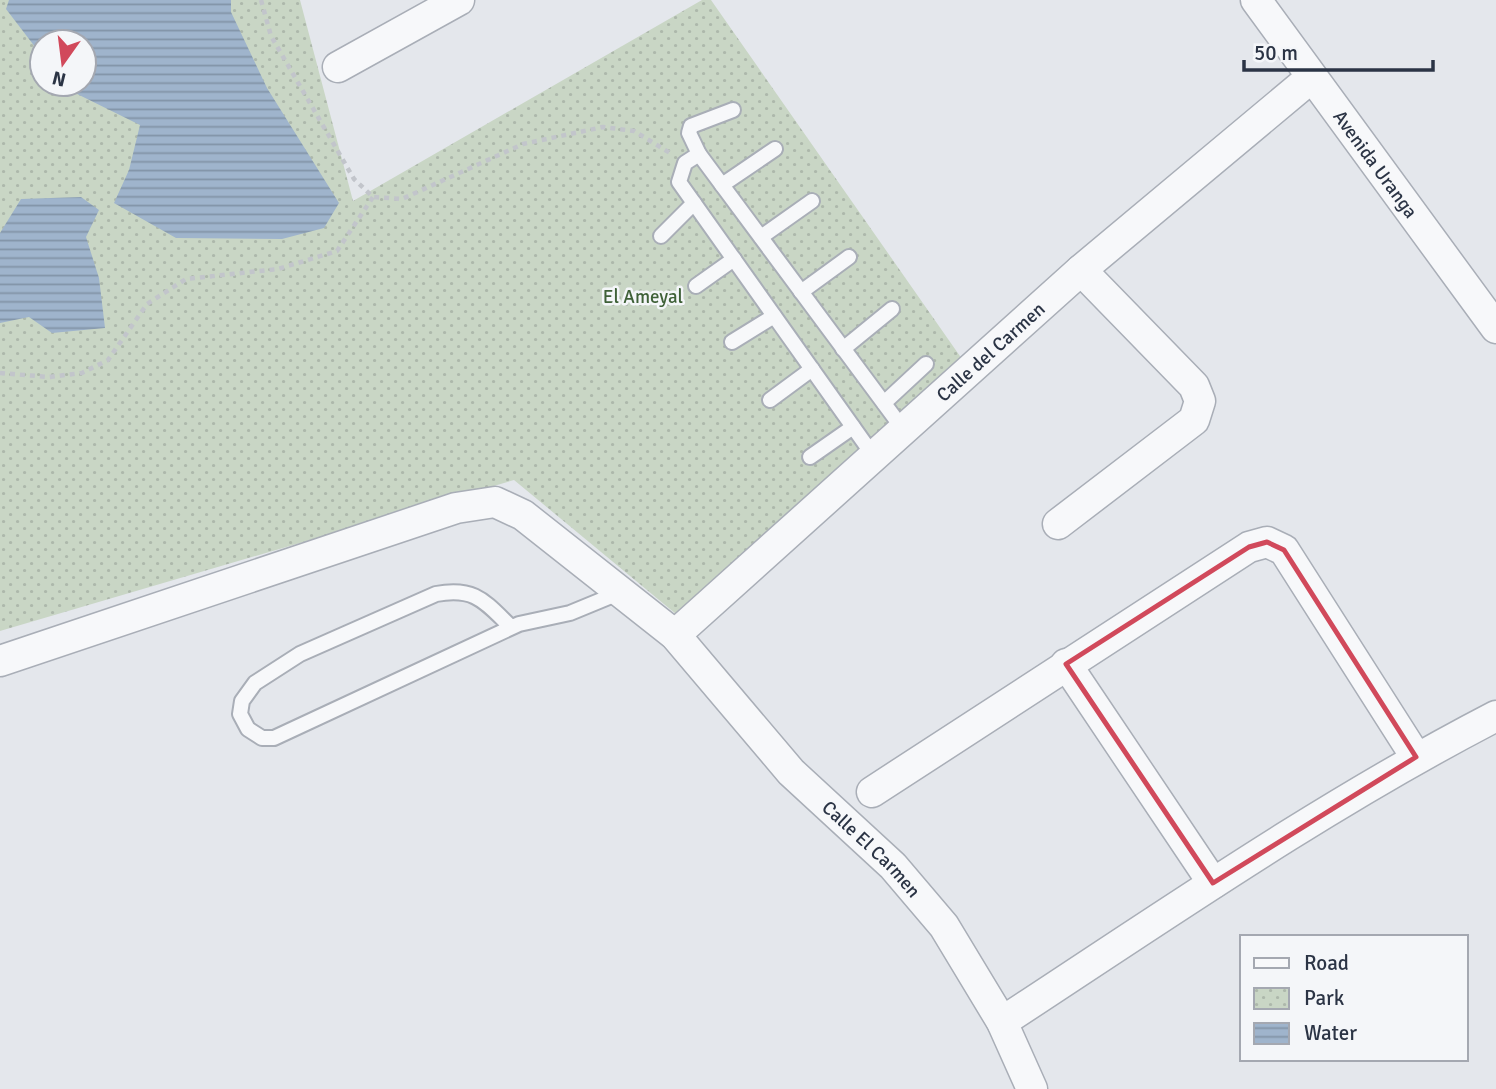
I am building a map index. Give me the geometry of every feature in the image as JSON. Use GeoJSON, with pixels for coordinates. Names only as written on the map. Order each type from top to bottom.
{"type":"FeatureCollection","features":[{"type":"Feature","properties":{"kind":"street"},"geometry":{"type":"LineString","coordinates":[[338,67],[459,0]]}},
{"type":"Feature","properties":{"kind":"street","name":"Avenida Uranga"},"geometry":{"type":"LineString","coordinates":[[1256,0],[1496,328]]}},
{"type":"Feature","properties":{"kind":"street","name":"Calle del Carmen"},"geometry":{"type":"LineString","coordinates":[[675,635],[1081,270],[1312,77]]}},
{"type":"Feature","properties":{"kind":"street"},"geometry":{"type":"LineString","coordinates":[[1058,524],[1194,419],[1200,401],[1194,386],[1081,270]]}},
{"type":"Feature","properties":{"kind":"street","name":"Calle El Carmen"},"geometry":{"type":"LineString","coordinates":[[1,657],[456,508],[495,502],[523,514],[675,635],[791,772],[901,876],[944,926],[1002,1022],[1032,1089]]}},
{"type":"Feature","properties":{"kind":"street"},"geometry":{"type":"LineString","coordinates":[[872,792],[1249,547],[1267,542],[1284,550],[1416,757]]}},
{"type":"Feature","properties":{"kind":"street"},"geometry":{"type":"LineString","coordinates":[[1066,664],[1213,883]]}},
{"type":"Feature","properties":{"kind":"street"},"geometry":{"type":"LineString","coordinates":[[1002,1022],[1213,883],[1416,757],[1496,716]]}},
{"type":"Feature","properties":{"kind":"lane"},"geometry":{"type":"LineString","coordinates":[[733,110],[691,126],[689,133],[699,154],[903,429]]}},
{"type":"Feature","properties":{"kind":"lane"},"geometry":{"type":"LineString","coordinates":[[722,185],[775,149]]}},
{"type":"Feature","properties":{"kind":"lane"},"geometry":{"type":"LineString","coordinates":[[699,154],[685,163],[679,182],[873,455]]}},
{"type":"Feature","properties":{"kind":"lane"},"geometry":{"type":"LineString","coordinates":[[761,237],[812,201]]}},
{"type":"Feature","properties":{"kind":"lane"},"geometry":{"type":"LineString","coordinates":[[661,236],[694,203]]}},
{"type":"Feature","properties":{"kind":"lane"},"geometry":{"type":"LineString","coordinates":[[801,292],[849,257]]}},
{"type":"Feature","properties":{"kind":"lane"},"geometry":{"type":"LineString","coordinates":[[696,286],[734,259]]}},
{"type":"Feature","properties":{"kind":"lane"},"geometry":{"type":"LineString","coordinates":[[843,349],[892,309]]}},
{"type":"Feature","properties":{"kind":"lane"},"geometry":{"type":"LineString","coordinates":[[732,342],[774,316]]}},
{"type":"Feature","properties":{"kind":"lane"},"geometry":{"type":"LineString","coordinates":[[884,403],[926,364]]}},
{"type":"Feature","properties":{"kind":"lane"},"geometry":{"type":"LineString","coordinates":[[770,400],[812,369]]}},
{"type":"Feature","properties":{"kind":"lane"},"geometry":{"type":"LineString","coordinates":[[810,457],[853,426]]}},
{"type":"Feature","properties":{"kind":"lane"},"geometry":{"type":"LineString","coordinates":[[511,627],[486,603],[467,592],[436,594],[300,654],[255,683],[242,701],[240,715],[248,729],[262,738],[274,738],[511,627],[569,613],[621,592]]}},
{"type":"Feature","properties":{"kind":"path"},"geometry":{"type":"LineString","coordinates":[[261,0],[271,36],[354,178],[373,197],[402,199],[523,144],[603,127],[634,131],[685,163]]}},
{"type":"Feature","properties":{"kind":"path"},"geometry":{"type":"LineString","coordinates":[[0,373],[49,377],[82,373],[108,360],[147,304],[186,279],[278,269],[337,251],[373,197]]}},
{"type":"Feature","properties":{"kind":"highlighted area"},"geometry":{"type":"Polygon","coordinates":[[[1267,542],[1284,550],[1416,757],[1213,883],[1066,664],[1249,547],[1267,542]]]}},
{"type":"Feature","properties":{"kind":"green space","name":"El Ameyal"},"geometry":{"type":"Polygon","coordinates":[[[0,0],[300,0],[353,201],[702,0],[711,0],[962,359],[676,614],[514,480],[0,631],[0,0]]]}},
{"type":"Feature","properties":{"kind":"water"},"geometry":{"type":"Polygon","coordinates":[[[9,0],[231,0],[231,12],[267,88],[339,203],[324,228],[282,239],[176,238],[114,203],[129,170],[140,125],[85,98],[98,98],[98,28],[28,28],[28,38],[6,9],[9,0]]]}},
{"type":"Feature","properties":{"kind":"water"},"geometry":{"type":"Polygon","coordinates":[[[81,197],[99,210],[86,237],[99,278],[105,328],[52,333],[29,317],[0,323],[0,233],[21,199],[81,197]]]}}]}
